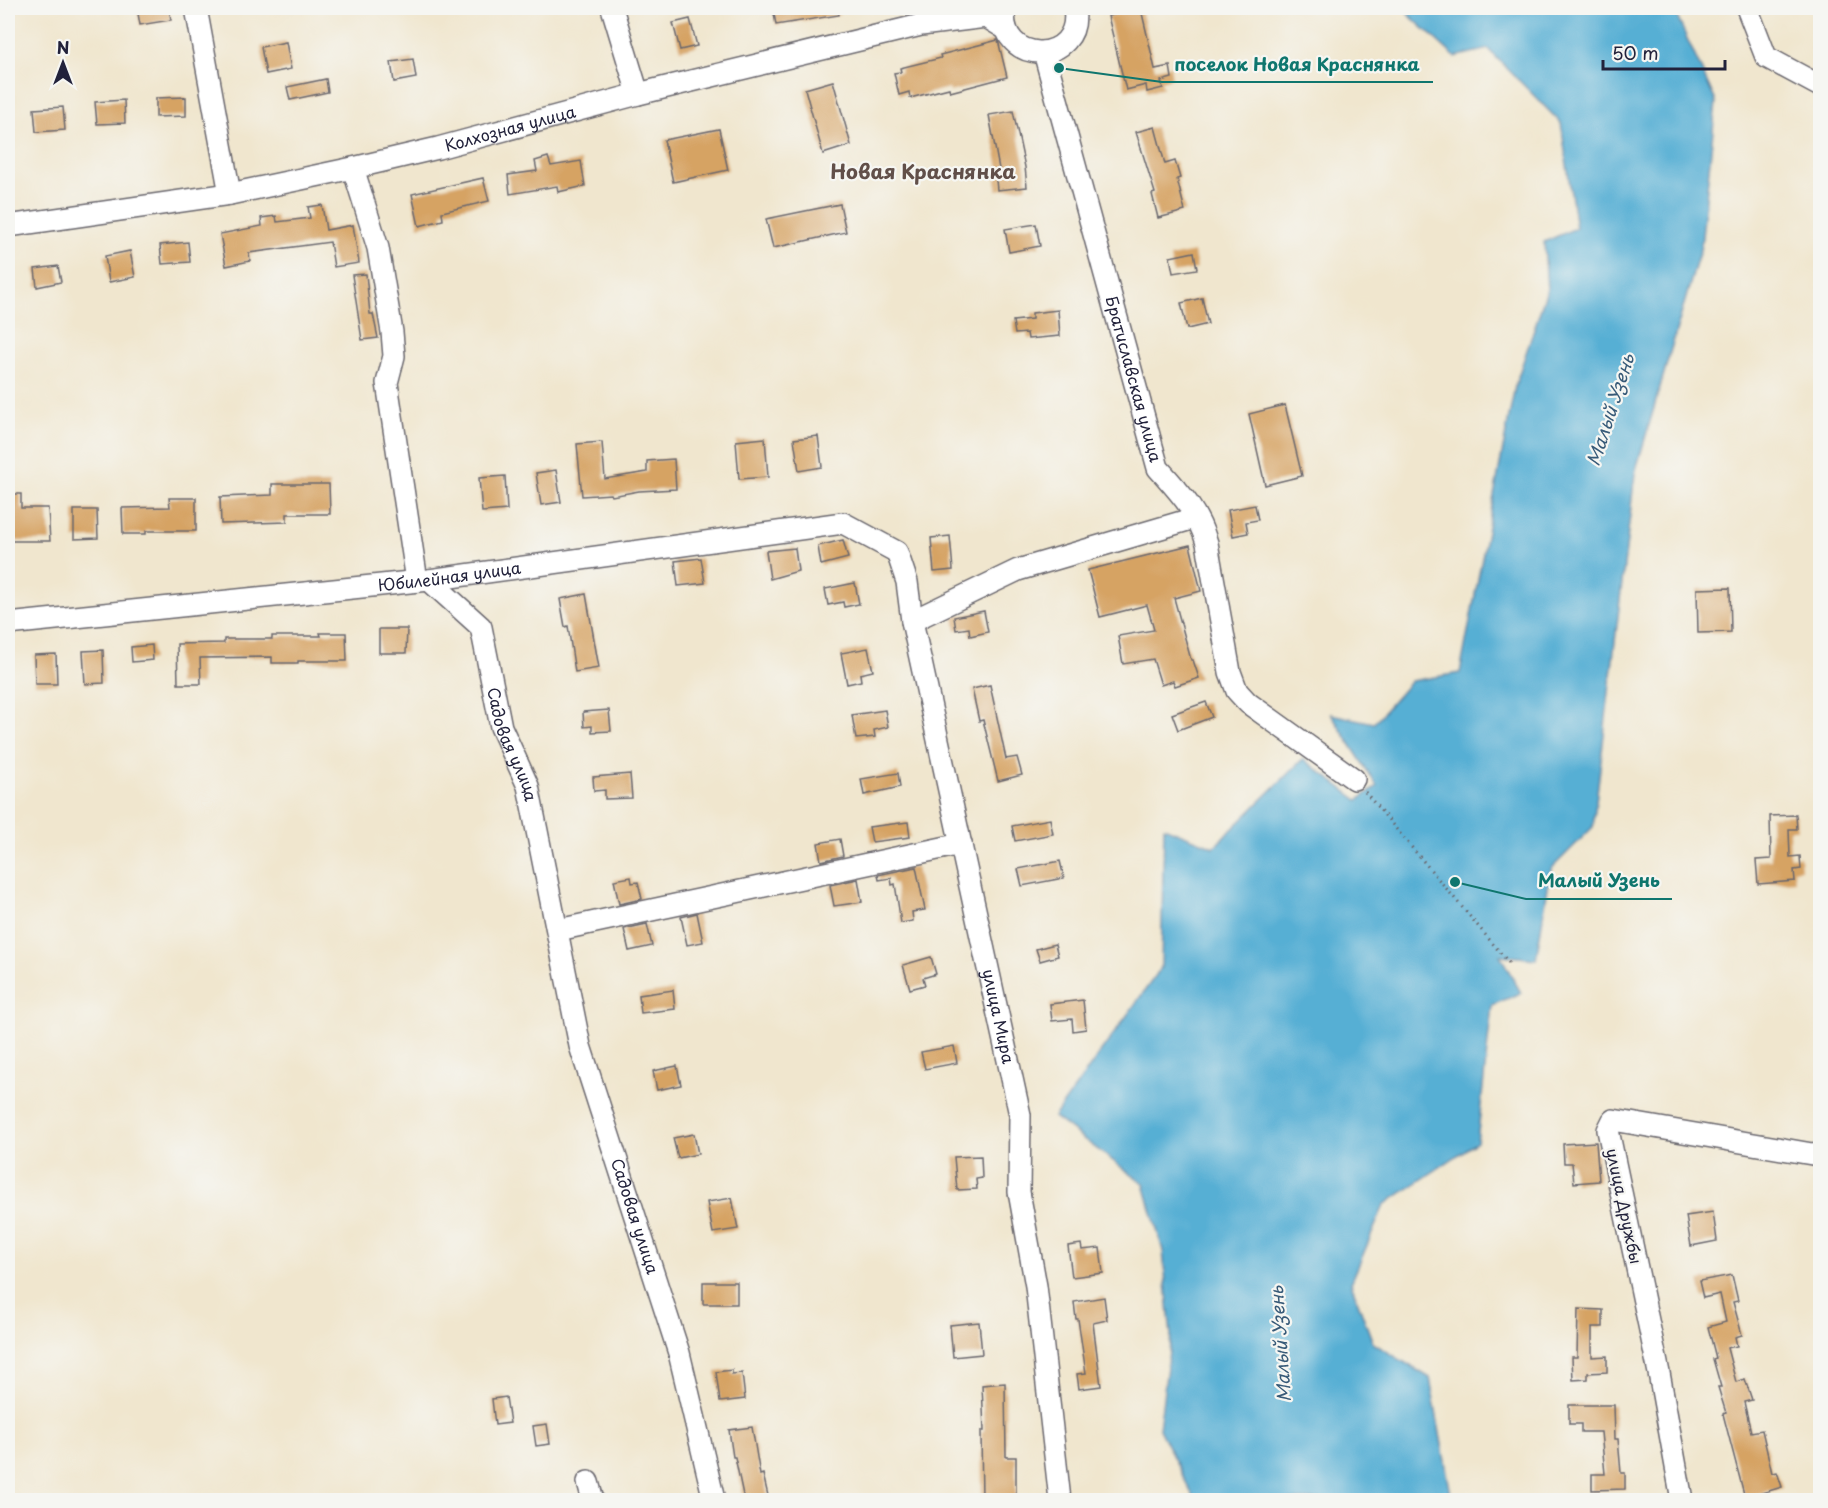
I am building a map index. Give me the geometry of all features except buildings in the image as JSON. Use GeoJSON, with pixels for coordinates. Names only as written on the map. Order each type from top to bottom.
{"type":"FeatureCollection","features":[{"type":"Feature","properties":{"kind":"street"},"geometry":{"type":"LineString","coordinates":[[196,8],[230,194]]}},
{"type":"Feature","properties":{"kind":"street"},"geometry":{"type":"LineString","coordinates":[[612,8],[638,94]]}},
{"type":"Feature","properties":{"kind":"street"},"geometry":{"type":"LineString","coordinates":[[1005,8],[1006,29],[1012,39],[1021,47],[1032,52],[1056,49],[1064,43],[1072,33],[1076,22],[1074,8]]}},
{"type":"Feature","properties":{"kind":"street"},"geometry":{"type":"LineString","coordinates":[[1748,8],[1766,57],[1821,86]]}},
{"type":"Feature","properties":{"kind":"street","name":"Колхозная улица"},"geometry":{"type":"LineString","coordinates":[[8,226],[230,194],[353,168],[438,148],[638,94],[921,25],[986,17],[1006,29]]}},
{"type":"Feature","properties":{"kind":"street","name":"Братиславская улица"},"geometry":{"type":"LineString","coordinates":[[1044,52],[1158,468],[1190,503],[1202,525],[1230,672],[1237,691],[1248,703],[1354,779]]}},
{"type":"Feature","properties":{"kind":"street"},"geometry":{"type":"LineString","coordinates":[[353,168],[378,249],[394,356],[387,383],[423,580]]}},
{"type":"Feature","properties":{"kind":"street"},"geometry":{"type":"LineString","coordinates":[[912,621],[1018,570],[1188,520]]}},
{"type":"Feature","properties":{"kind":"street","name":"Юбилейная улица"},"geometry":{"type":"LineString","coordinates":[[8,624],[423,580],[843,523],[885,545]]}},
{"type":"Feature","properties":{"kind":"street","name":"улица Мира"},"geometry":{"type":"LineString","coordinates":[[885,545],[897,552],[907,582],[912,621],[1020,1115],[1020,1192],[1036,1286],[1060,1500]]}},
{"type":"Feature","properties":{"kind":"street","name":"Садовая улица"},"geometry":{"type":"LineString","coordinates":[[423,580],[482,627],[501,727],[528,786],[580,1046],[679,1353],[714,1500]]}},
{"type":"Feature","properties":{"kind":"street"},"geometry":{"type":"LineString","coordinates":[[558,930],[961,844]]}},
{"type":"Feature","properties":{"kind":"street","name":"улица Дружбы"},"geometry":{"type":"LineString","coordinates":[[1682,1500],[1659,1373],[1608,1130],[1613,1120],[1812,1154],[1821,1153]]}},
{"type":"Feature","properties":{"kind":"path"},"geometry":{"type":"LineString","coordinates":[[1354,779],[1510,964]]}},
{"type":"Feature","properties":{"kind":"water"},"geometry":{"type":"Polygon","coordinates":[[[1407,8],[1673,8],[1716,102],[1701,246],[1635,473],[1593,827],[1551,869],[1536,959],[1500,955],[1521,993],[1492,1005],[1477,1142],[1384,1205],[1351,1283],[1373,1343],[1430,1378],[1452,1500],[1195,1500],[1159,1429],[1171,1336],[1163,1251],[1144,1184],[1054,1117],[1161,968],[1164,827],[1214,847],[1303,759],[1358,800],[1377,786],[1331,714],[1374,723],[1411,681],[1460,673],[1515,386],[1547,290],[1544,242],[1576,228],[1561,123],[1488,49],[1455,57],[1408,14],[1407,8]]]}},
{"type":"Feature","properties":{"kind":"place","name":"поселок Новая Краснянка"},"geometry":{"type":"Point","coordinates":[1059,68]}},
{"type":"Feature","properties":{"kind":"place","name":"Малый Узень"},"geometry":{"type":"Point","coordinates":[1455,882]}},
{"type":"Feature","properties":{"kind":"district","name":"Новая Краснянка"},"geometry":{"type":"Point","coordinates":[923,172]}}]}
